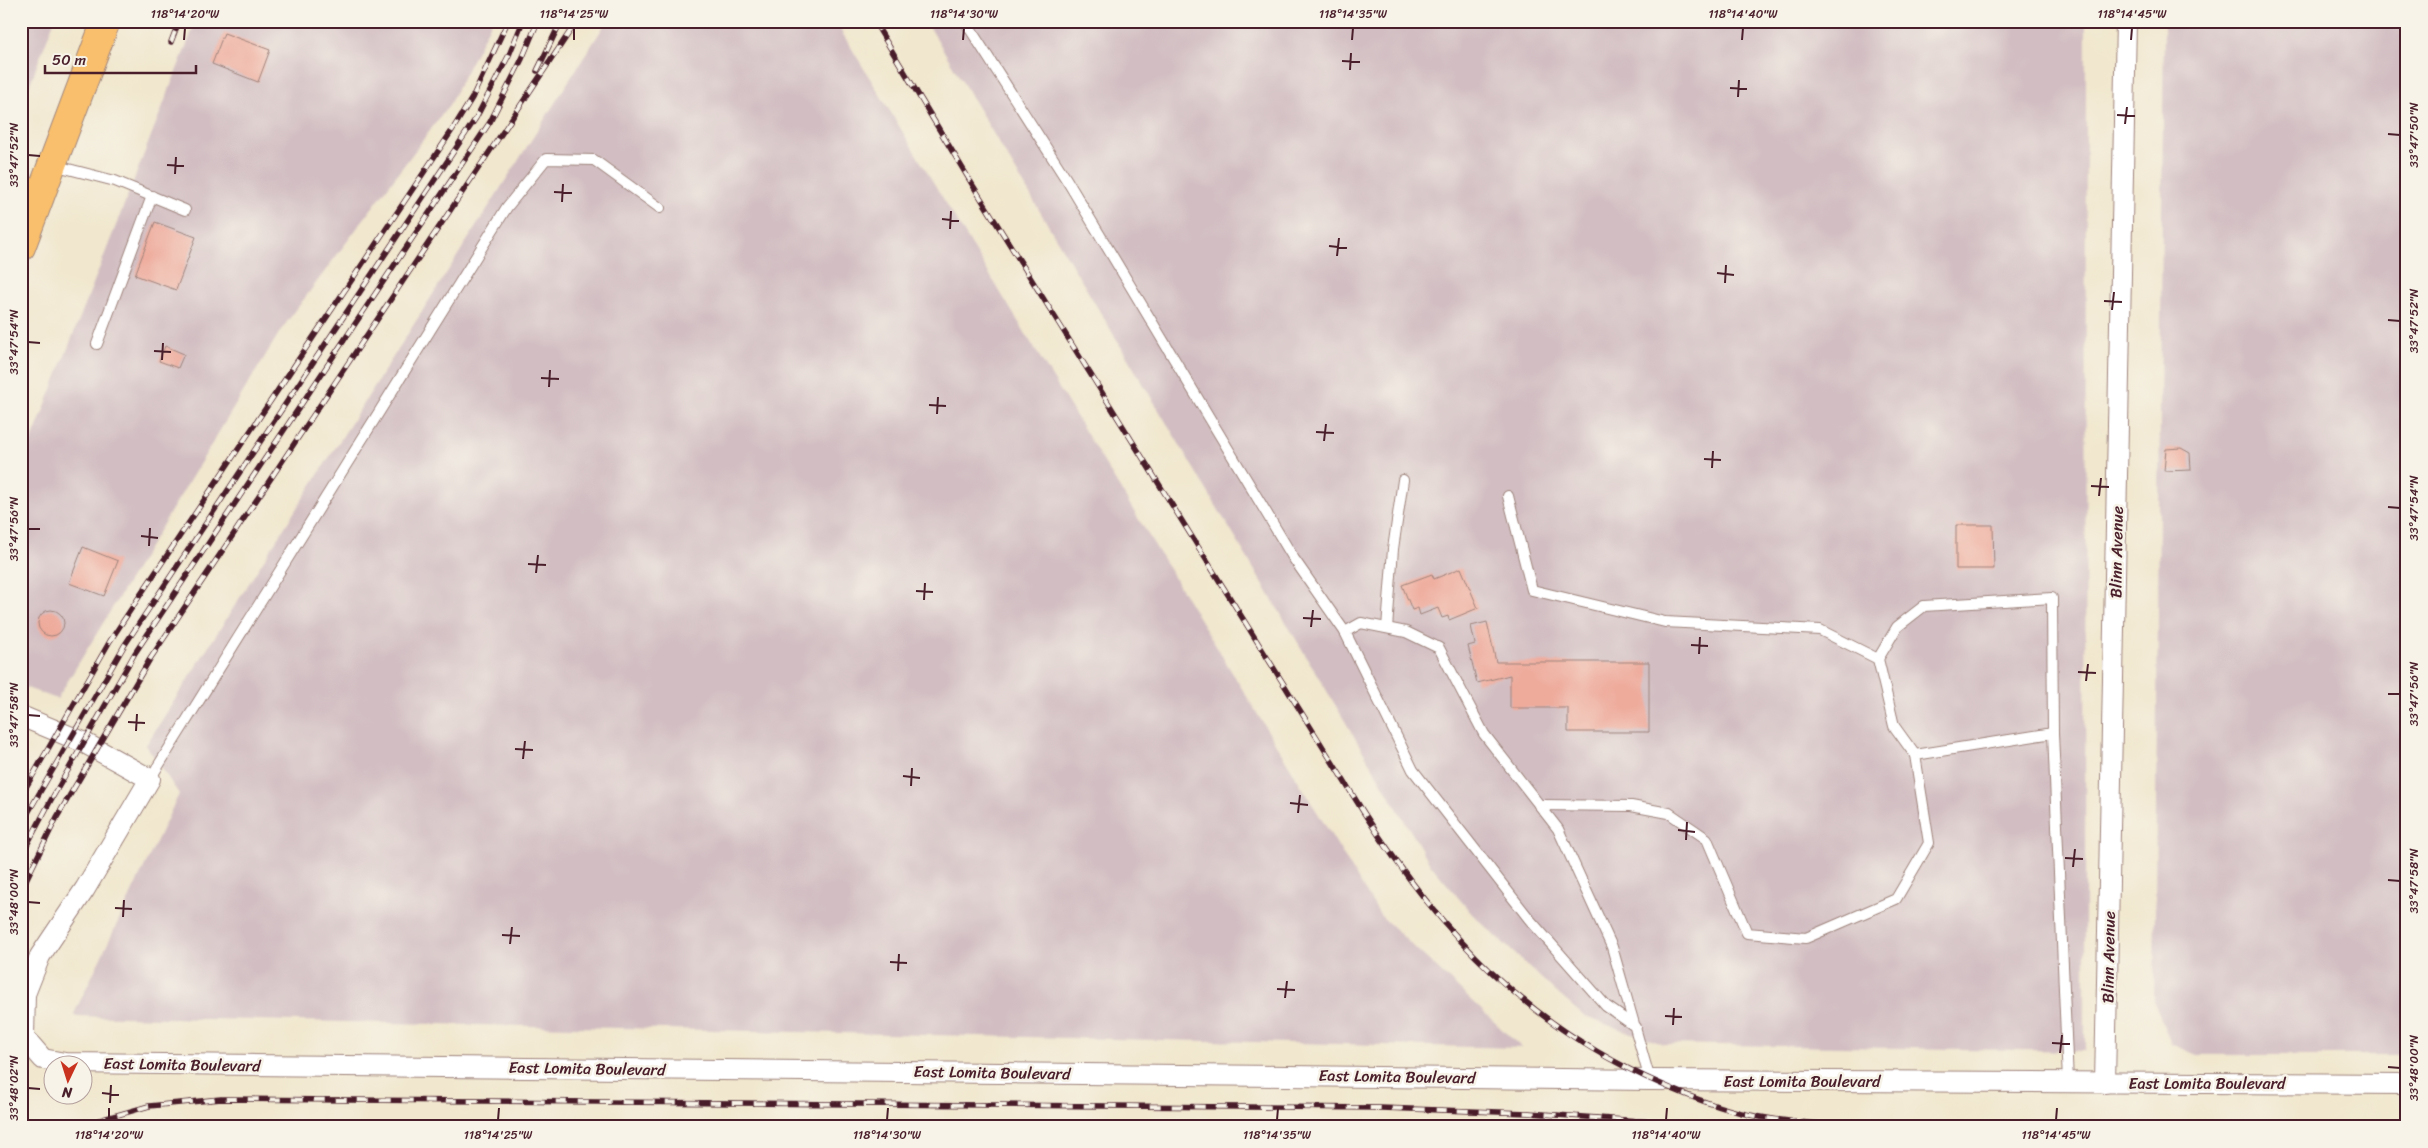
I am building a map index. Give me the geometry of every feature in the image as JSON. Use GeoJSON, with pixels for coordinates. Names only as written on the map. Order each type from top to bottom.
{"type":"FeatureCollection","features":[{"type":"Feature","properties":{"kind":"main road"},"geometry":{"type":"LineString","coordinates":[[21,247],[106,21]]}},
{"type":"Feature","properties":{"kind":"street","name":"Blinn Avenue"},"geometry":{"type":"LineString","coordinates":[[2105,1082],[2126,21]]}},
{"type":"Feature","properties":{"kind":"street"},"geometry":{"type":"LineString","coordinates":[[21,716],[84,742],[150,779]]}},
{"type":"Feature","properties":{"kind":"street","name":"East Lomita Boulevard"},"geometry":{"type":"LineString","coordinates":[[150,779],[85,889],[40,956],[25,994],[24,1038],[43,1059],[65,1063],[1650,1080],[2407,1084]]}},
{"type":"Feature","properties":{"kind":"lane"},"geometry":{"type":"LineString","coordinates":[[965,21],[1068,182],[1294,559],[1345,632],[1413,770],[1530,920],[1606,1006],[1636,1027]]}},
{"type":"Feature","properties":{"kind":"lane"},"geometry":{"type":"LineString","coordinates":[[150,779],[507,207],[546,159],[594,160],[660,208]]}},
{"type":"Feature","properties":{"kind":"lane"},"geometry":{"type":"LineString","coordinates":[[52,165],[115,181],[185,210]]}},
{"type":"Feature","properties":{"kind":"lane"},"geometry":{"type":"LineString","coordinates":[[97,344],[152,196]]}},
{"type":"Feature","properties":{"kind":"lane"},"geometry":{"type":"LineString","coordinates":[[1386,628],[1393,550],[1403,480]]}},
{"type":"Feature","properties":{"kind":"lane"},"geometry":{"type":"LineString","coordinates":[[1508,496],[1532,590],[1665,622],[1820,630],[1878,659]]}},
{"type":"Feature","properties":{"kind":"lane"},"geometry":{"type":"LineString","coordinates":[[1539,804],[1632,806],[1669,813],[1707,840],[1747,933],[1806,938],[1896,899],[1929,843],[1915,755],[1894,726],[1878,659],[1897,627],[1924,606],[2052,598],[2054,733],[2068,1082]]}},
{"type":"Feature","properties":{"kind":"lane"},"geometry":{"type":"LineString","coordinates":[[1345,632],[1361,622],[1406,632],[1439,648],[1484,734],[1558,829],[1612,947],[1650,1080]]}},
{"type":"Feature","properties":{"kind":"lane"},"geometry":{"type":"LineString","coordinates":[[1915,755],[2054,733]]}},
{"type":"Feature","properties":{"kind":"shaded area"},"geometry":{"type":"Polygon","coordinates":[[[21,21],[54,21],[21,107],[21,21]]]}},
{"type":"Feature","properties":{"kind":"shaded area"},"geometry":{"type":"Polygon","coordinates":[[[196,21],[492,21],[449,105],[281,330],[57,699],[21,686],[21,468],[196,21]]]}},
{"type":"Feature","properties":{"kind":"shaded area"},"geometry":{"type":"Polygon","coordinates":[[[607,21],[835,21],[1380,915],[1522,1048],[73,1016],[179,794],[146,745],[607,21]]]}},
{"type":"Feature","properties":{"kind":"shaded area"},"geometry":{"type":"Polygon","coordinates":[[[926,21],[2086,21],[2085,1051],[1663,1044],[1585,1017],[1558,994],[1472,914],[1431,865],[926,21]]]}},
{"type":"Feature","properties":{"kind":"shaded area"},"geometry":{"type":"Polygon","coordinates":[[[2164,21],[2407,21],[2407,1055],[2197,1055],[2171,1044],[2154,1002],[2164,21]]]}},
{"type":"Feature","properties":{"kind":"building"},"geometry":{"type":"Polygon","coordinates":[[[224,33],[270,50],[258,82],[212,64],[224,33]]]}},
{"type":"Feature","properties":{"kind":"building"},"geometry":{"type":"Polygon","coordinates":[[[155,222],[196,237],[176,290],[135,275],[155,222]]]}},
{"type":"Feature","properties":{"kind":"building"},"geometry":{"type":"Polygon","coordinates":[[[165,346],[184,354],[178,368],[159,361],[165,346]]]}},
{"type":"Feature","properties":{"kind":"building"},"geometry":{"type":"Polygon","coordinates":[[[2181,448],[2190,453],[2191,470],[2164,471],[2166,449],[2181,448]]]}},
{"type":"Feature","properties":{"kind":"building"},"geometry":{"type":"Polygon","coordinates":[[[1956,525],[1993,525],[1994,569],[1956,569],[1956,525]]]}},
{"type":"Feature","properties":{"kind":"building"},"geometry":{"type":"Polygon","coordinates":[[[83,547],[118,561],[104,596],[69,583],[83,547]]]}},
{"type":"Feature","properties":{"kind":"building"},"geometry":{"type":"Polygon","coordinates":[[[1461,568],[1478,608],[1449,620],[1448,616],[1442,618],[1438,608],[1420,615],[1418,608],[1412,610],[1402,585],[1432,574],[1434,579],[1461,568]]]}},
{"type":"Feature","properties":{"kind":"building"},"geometry":{"type":"Polygon","coordinates":[[[51,610],[60,614],[64,623],[60,632],[51,636],[42,632],[38,623],[42,614],[51,610]]]}},
{"type":"Feature","properties":{"kind":"building"},"geometry":{"type":"Polygon","coordinates":[[[1487,622],[1496,662],[1649,662],[1649,732],[1568,732],[1568,708],[1510,708],[1510,675],[1477,683],[1468,646],[1475,644],[1471,626],[1487,622]]]}},
{"type":"Feature","properties":{"kind":"railway"},"geometry":{"type":"LineString","coordinates":[[171,42],[179,21]]}},
{"type":"Feature","properties":{"kind":"railway"},"geometry":{"type":"LineString","coordinates":[[21,796],[110,641],[451,132],[472,98],[508,21]]}},
{"type":"Feature","properties":{"kind":"railway"},"geometry":{"type":"LineString","coordinates":[[21,825],[124,646],[476,118],[509,55],[523,21]]}},
{"type":"Feature","properties":{"kind":"railway"},"geometry":{"type":"LineString","coordinates":[[21,856],[135,653],[490,122],[522,59],[538,21]]}},
{"type":"Feature","properties":{"kind":"railway"},"geometry":{"type":"LineString","coordinates":[[537,71],[561,21]]}},
{"type":"Feature","properties":{"kind":"railway"},"geometry":{"type":"LineString","coordinates":[[21,890],[57,817],[150,659],[577,21]]}},
{"type":"Feature","properties":{"kind":"railway"},"geometry":{"type":"LineString","coordinates":[[874,21],[972,184],[1364,813],[1393,857],[1457,937],[1491,972],[1529,1005],[1569,1034],[1613,1061],[1661,1084],[1705,1102],[1764,1118],[1867,1127]]}},
{"type":"Feature","properties":{"kind":"railway"},"geometry":{"type":"LineString","coordinates":[[75,1127],[149,1106],[221,1099],[1380,1108],[1529,1113],[1722,1127]]}}]}
